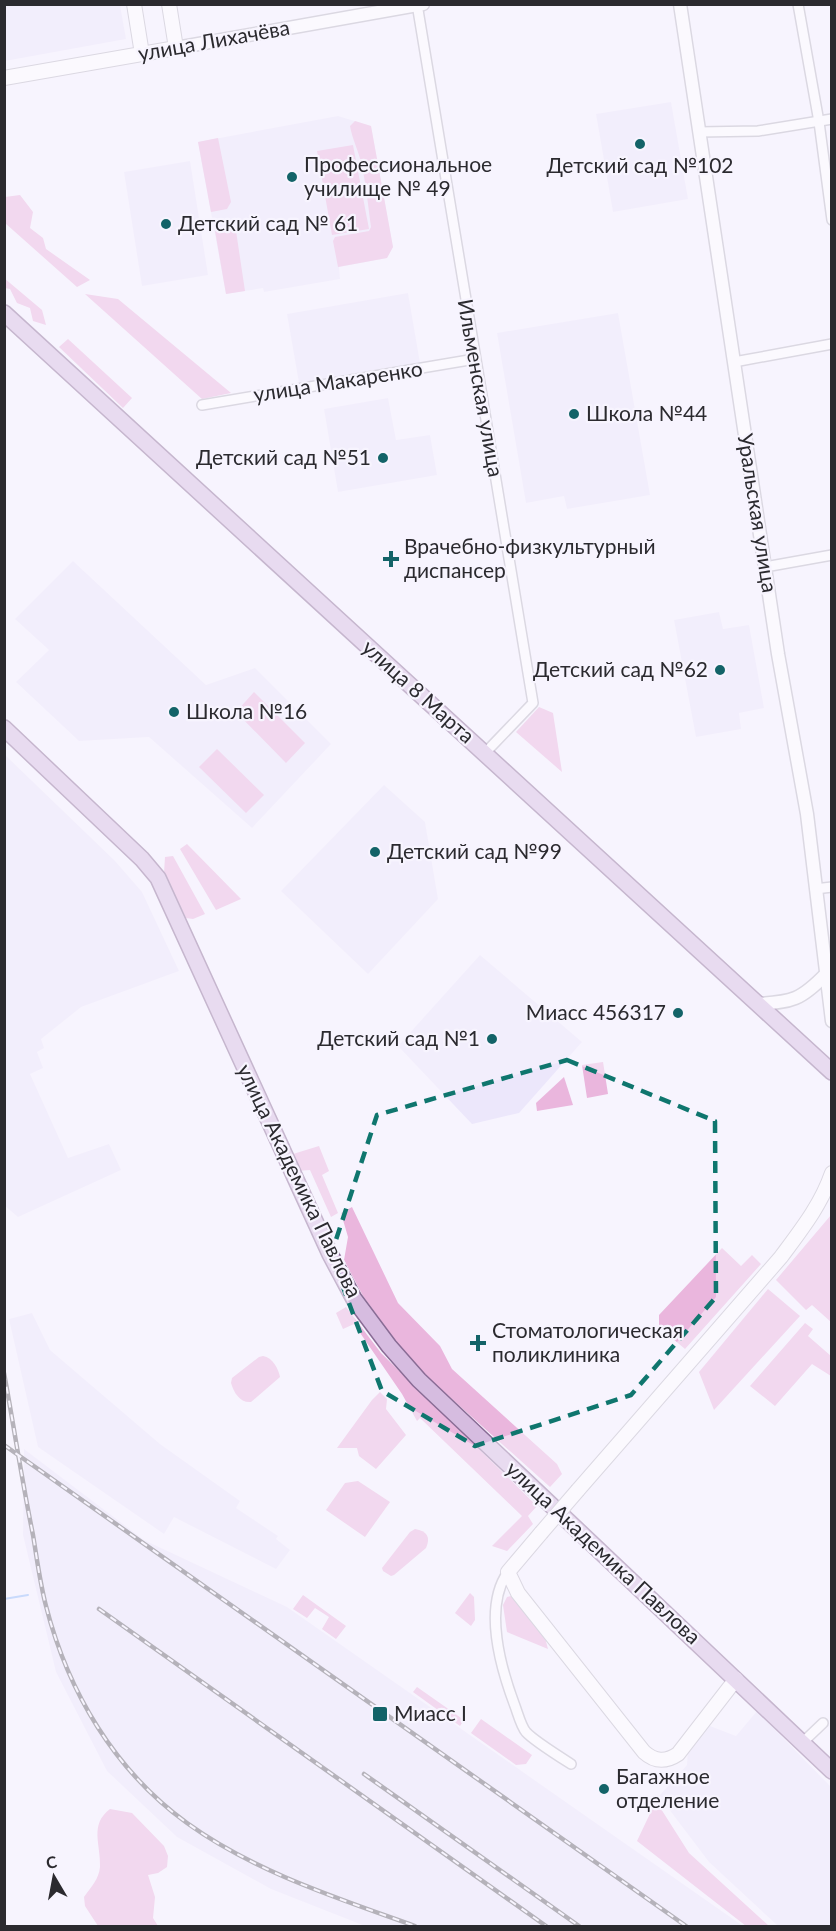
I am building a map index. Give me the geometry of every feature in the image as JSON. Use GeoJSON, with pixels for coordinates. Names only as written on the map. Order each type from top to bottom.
{"type":"FeatureCollection","features":[{"type":"Feature","properties":{"kind":"main road"},"geometry":{"type":"LineString","coordinates":[[134,4],[142,54]]}},
{"type":"Feature","properties":{"kind":"main road"},"geometry":{"type":"LineString","coordinates":[[169,4],[176,48]]}},
{"type":"Feature","properties":{"kind":"main road","name":"улица Лихачёва"},"geometry":{"type":"LineString","coordinates":[[4,78],[176,48]]}},
{"type":"Feature","properties":{"kind":"main road","name":"улица 8 Марта"},"geometry":{"type":"LineString","coordinates":[[4,313],[831,1072]]}},
{"type":"Feature","properties":{"kind":"main road","name":"улица Академика Павлова"},"geometry":{"type":"LineString","coordinates":[[4,728],[134,850],[158,878],[330,1254],[354,1299],[389,1346],[419,1380],[831,1771]]}},
{"type":"Feature","properties":{"kind":"main road"},"geometry":{"type":"LineString","coordinates":[[736,1679],[678,1754],[665,1760],[650,1757],[518,1593],[508,1572],[765,1276],[810,1218],[822,1198],[831,1173]]}},
{"type":"Feature","properties":{"kind":"main road"},"geometry":{"type":"LineString","coordinates":[[810,1218],[831,1199]]}},
{"type":"Feature","properties":{"kind":"street","name":"Уральская улица"},"geometry":{"type":"LineString","coordinates":[[680,4],[791,734],[807,814],[831,1021]]}},
{"type":"Feature","properties":{"kind":"street"},"geometry":{"type":"LineString","coordinates":[[798,4],[819,122],[831,220]]}},
{"type":"Feature","properties":{"kind":"street","name":"улица Лихачёва"},"geometry":{"type":"LineString","coordinates":[[176,48],[419,5]]}},
{"type":"Feature","properties":{"kind":"street","name":"Ильменская улица"},"geometry":{"type":"LineString","coordinates":[[419,5],[533,703],[485,753]]}},
{"type":"Feature","properties":{"kind":"street"},"geometry":{"type":"LineString","coordinates":[[699,132],[758,131],[831,119]]}},
{"type":"Feature","properties":{"kind":"street"},"geometry":{"type":"LineString","coordinates":[[734,362],[831,344]]}},
{"type":"Feature","properties":{"kind":"street","name":"улица Макаренко"},"geometry":{"type":"LineString","coordinates":[[202,405],[475,359]]}},
{"type":"Feature","properties":{"kind":"street"},"geometry":{"type":"LineString","coordinates":[[765,567],[831,555]]}},
{"type":"Feature","properties":{"kind":"street"},"geometry":{"type":"LineString","coordinates":[[815,889],[831,887]]}},
{"type":"Feature","properties":{"kind":"street"},"geometry":{"type":"LineString","coordinates":[[758,1004],[797,999],[815,986],[825,974]]}},
{"type":"Feature","properties":{"kind":"street"},"geometry":{"type":"LineString","coordinates":[[508,1572],[502,1581],[496,1602],[501,1665],[525,1731],[571,1764]]}},
{"type":"Feature","properties":{"kind":"street"},"geometry":{"type":"LineString","coordinates":[[802,1743],[823,1723]]}},
{"type":"Feature","properties":{"kind":"highlighted area"},"geometry":{"type":"Polygon","coordinates":[[[567,1060],[715,1121],[716,1297],[631,1395],[475,1446],[382,1391],[331,1255],[377,1115],[567,1060]]]}},
{"type":"Feature","properties":{"kind":"shaded area"},"geometry":{"type":"Polygon","coordinates":[[[5,4],[120,5],[126,39],[5,61],[5,4]]]}},
{"type":"Feature","properties":{"kind":"shaded area","name":"Детский сад №102"},"geometry":{"type":"Polygon","coordinates":[[[671,102],[688,199],[613,212],[596,114],[671,102]]]}},
{"type":"Feature","properties":{"kind":"shaded area","name":"Профессиональное училище № 49"},"geometry":{"type":"Polygon","coordinates":[[[338,116],[371,126],[393,247],[387,258],[339,267],[340,279],[264,292],[263,288],[226,294],[198,142],[338,116]]]}},
{"type":"Feature","properties":{"kind":"shaded area"},"geometry":{"type":"Polygon","coordinates":[[[355,121],[371,126],[393,247],[387,258],[338,267],[333,241],[335,237],[369,231],[371,227],[363,170],[350,126],[355,121]]]}},
{"type":"Feature","properties":{"kind":"shaded area"},"geometry":{"type":"Polygon","coordinates":[[[218,138],[231,202],[227,209],[211,212],[198,142],[218,138]]]}},
{"type":"Feature","properties":{"kind":"shaded area"},"geometry":{"type":"Polygon","coordinates":[[[353,145],[369,229],[332,235],[317,151],[353,145]]]}},
{"type":"Feature","properties":{"kind":"shaded area","name":"Детский сад № 61"},"geometry":{"type":"Polygon","coordinates":[[[190,161],[208,275],[142,286],[124,172],[190,161]]]}},
{"type":"Feature","properties":{"kind":"shaded area"},"geometry":{"type":"Polygon","coordinates":[[[20,195],[33,212],[30,228],[43,238],[46,249],[90,280],[77,287],[5,223],[5,197],[20,195]]]}},
{"type":"Feature","properties":{"kind":"shaded area"},"geometry":{"type":"Polygon","coordinates":[[[230,229],[236,231],[245,291],[226,294],[215,231],[230,229]]]}},
{"type":"Feature","properties":{"kind":"shaded area"},"geometry":{"type":"Polygon","coordinates":[[[4,278],[42,310],[46,325],[33,321],[30,308],[17,303],[10,289],[5,288],[4,278]]]}},
{"type":"Feature","properties":{"kind":"shaded area"},"geometry":{"type":"Polygon","coordinates":[[[408,293],[420,363],[299,383],[287,314],[408,293]]]}},
{"type":"Feature","properties":{"kind":"shaded area"},"geometry":{"type":"Polygon","coordinates":[[[85,294],[118,299],[231,393],[202,399],[85,294]]]}},
{"type":"Feature","properties":{"kind":"shaded area","name":"Школа №44"},"geometry":{"type":"Polygon","coordinates":[[[618,313],[650,495],[567,509],[564,496],[526,503],[497,333],[618,313]]]}},
{"type":"Feature","properties":{"kind":"shaded area"},"geometry":{"type":"Polygon","coordinates":[[[68,339],[132,398],[123,408],[59,347],[68,339]]]}},
{"type":"Feature","properties":{"kind":"shaded area","name":"Детский сад №51"},"geometry":{"type":"Polygon","coordinates":[[[388,398],[396,440],[430,435],[437,475],[338,492],[324,409],[388,398]]]}},
{"type":"Feature","properties":{"kind":"shaded area","name":"Школа №16"},"geometry":{"type":"Polygon","coordinates":[[[73,561],[206,685],[255,668],[331,744],[252,828],[149,737],[79,741],[16,682],[49,650],[15,619],[73,561]]]}},
{"type":"Feature","properties":{"kind":"shaded area","name":"Детский сад №62"},"geometry":{"type":"Polygon","coordinates":[[[719,612],[723,629],[749,625],[764,708],[739,713],[741,729],[696,737],[674,620],[719,612]]]}},
{"type":"Feature","properties":{"kind":"shaded area"},"geometry":{"type":"Polygon","coordinates":[[[254,692],[305,743],[286,763],[236,712],[254,692]]]}},
{"type":"Feature","properties":{"kind":"shaded area"},"geometry":{"type":"Polygon","coordinates":[[[539,707],[553,713],[562,772],[516,732],[539,707]]]}},
{"type":"Feature","properties":{"kind":"shaded area"},"geometry":{"type":"Polygon","coordinates":[[[217,749],[264,795],[246,813],[199,767],[217,749]]]}},
{"type":"Feature","properties":{"kind":"shaded area"},"geometry":{"type":"Polygon","coordinates":[[[4,754],[115,861],[142,892],[179,971],[81,1007],[41,1039],[44,1048],[37,1052],[43,1068],[30,1074],[68,1158],[109,1144],[121,1170],[18,1217],[4,1205],[4,754]]]}},
{"type":"Feature","properties":{"kind":"shaded area","name":"Детский сад №99"},"geometry":{"type":"Polygon","coordinates":[[[384,785],[425,822],[438,899],[368,974],[281,891],[384,785]]]}},
{"type":"Feature","properties":{"kind":"shaded area"},"geometry":{"type":"Polygon","coordinates":[[[187,844],[241,899],[216,910],[180,849],[187,844]]]}},
{"type":"Feature","properties":{"kind":"shaded area"},"geometry":{"type":"Polygon","coordinates":[[[173,856],[205,914],[193,919],[186,918],[164,873],[165,857],[173,856]]]}},
{"type":"Feature","properties":{"kind":"shaded area","name":"Детский сад №1"},"geometry":{"type":"Polygon","coordinates":[[[480,955],[582,1042],[519,1113],[472,1124],[398,1046],[480,955]]]}},
{"type":"Feature","properties":{"kind":"shaded area"},"geometry":{"type":"Polygon","coordinates":[[[603,1062],[608,1094],[587,1098],[582,1065],[603,1062]]]}},
{"type":"Feature","properties":{"kind":"shaded area"},"geometry":{"type":"Polygon","coordinates":[[[564,1077],[573,1105],[537,1111],[536,1103],[564,1077]]]}},
{"type":"Feature","properties":{"kind":"shaded area"},"geometry":{"type":"Polygon","coordinates":[[[319,1146],[329,1171],[322,1175],[338,1213],[331,1217],[310,1170],[296,1171],[291,1160],[293,1154],[319,1146]]]}},
{"type":"Feature","properties":{"kind":"shaded area"},"geometry":{"type":"Polygon","coordinates":[[[352,1207],[398,1303],[440,1346],[452,1369],[557,1464],[562,1474],[550,1487],[424,1374],[395,1340],[363,1296],[344,1260],[348,1237],[341,1213],[352,1207]]]}},
{"type":"Feature","properties":{"kind":"shaded area"},"geometry":{"type":"Polygon","coordinates":[[[831,1215],[831,1322],[812,1305],[806,1310],[776,1280],[831,1215]]]}},
{"type":"Feature","properties":{"kind":"shaded area"},"geometry":{"type":"Polygon","coordinates":[[[722,1248],[741,1266],[752,1255],[761,1264],[685,1349],[659,1327],[659,1315],[722,1248]]]}},
{"type":"Feature","properties":{"kind":"shaded area"},"geometry":{"type":"Polygon","coordinates":[[[768,1289],[800,1316],[714,1410],[699,1372],[768,1289]]]}},
{"type":"Feature","properties":{"kind":"shaded area"},"geometry":{"type":"Polygon","coordinates":[[[346,1307],[381,1353],[537,1506],[528,1516],[533,1524],[507,1551],[492,1546],[522,1516],[420,1418],[417,1421],[402,1394],[354,1324],[343,1329],[336,1313],[346,1307]]]}},
{"type":"Feature","properties":{"kind":"shaded area"},"geometry":{"type":"Polygon","coordinates":[[[32,1313],[50,1350],[160,1444],[240,1501],[236,1508],[278,1536],[276,1539],[290,1550],[276,1569],[174,1517],[164,1534],[38,1447],[9,1319],[32,1313]]]}},
{"type":"Feature","properties":{"kind":"shaded area"},"geometry":{"type":"Polygon","coordinates":[[[805,1323],[813,1329],[808,1336],[831,1356],[831,1376],[812,1364],[775,1406],[750,1386],[805,1323]]]}},
{"type":"Feature","properties":{"kind":"shaded area"},"geometry":{"type":"Polygon","coordinates":[[[263,1356],[275,1364],[280,1377],[251,1402],[244,1401],[234,1390],[231,1383],[232,1378],[263,1356]]]}},
{"type":"Feature","properties":{"kind":"shaded area"},"geometry":{"type":"Polygon","coordinates":[[[380,1392],[387,1399],[386,1409],[406,1435],[376,1469],[359,1456],[357,1448],[337,1448],[380,1392]]]}},
{"type":"Feature","properties":{"kind":"shaded area"},"geometry":{"type":"Polygon","coordinates":[[[24,1449],[144,1540],[287,1607],[743,1926],[365,1926],[271,1889],[177,1837],[107,1771],[56,1672],[23,1535],[24,1449]]]}},
{"type":"Feature","properties":{"kind":"shaded area"},"geometry":{"type":"Polygon","coordinates":[[[358,1481],[390,1502],[365,1537],[326,1510],[345,1483],[358,1481]]]}},
{"type":"Feature","properties":{"kind":"shaded area"},"geometry":{"type":"Polygon","coordinates":[[[415,1529],[427,1535],[426,1548],[394,1575],[391,1576],[383,1571],[382,1568],[410,1532],[415,1529]]]}},
{"type":"Feature","properties":{"kind":"shaded area"},"geometry":{"type":"Polygon","coordinates":[[[470,1593],[474,1597],[475,1620],[471,1626],[455,1613],[470,1593]]]}},
{"type":"Feature","properties":{"kind":"shaded area"},"geometry":{"type":"Polygon","coordinates":[[[303,1595],[346,1626],[336,1639],[322,1629],[329,1617],[315,1608],[307,1618],[293,1609],[303,1595]]]}},
{"type":"Feature","properties":{"kind":"shaded area"},"geometry":{"type":"Polygon","coordinates":[[[511,1596],[544,1634],[548,1649],[507,1632],[503,1605],[507,1597],[511,1596]]]}},
{"type":"Feature","properties":{"kind":"shaded area"},"geometry":{"type":"Polygon","coordinates":[[[417,1687],[464,1720],[460,1726],[413,1692],[417,1687]]]}},
{"type":"Feature","properties":{"kind":"shaded area"},"geometry":{"type":"Polygon","coordinates":[[[757,1711],[831,1787],[831,1926],[778,1926],[709,1862],[659,1796],[687,1765],[688,1747],[710,1726],[736,1736],[757,1711]]]}},
{"type":"Feature","properties":{"kind":"shaded area"},"geometry":{"type":"Polygon","coordinates":[[[481,1719],[532,1755],[526,1764],[516,1765],[471,1733],[481,1719]]]}},
{"type":"Feature","properties":{"kind":"shaded area"},"geometry":{"type":"Polygon","coordinates":[[[656,1801],[689,1853],[769,1926],[746,1926],[637,1841],[656,1801]]]}},
{"type":"Feature","properties":{"kind":"shaded area"},"geometry":{"type":"Polygon","coordinates":[[[110,1809],[132,1813],[164,1846],[168,1856],[167,1867],[158,1873],[148,1875],[155,1897],[153,1918],[158,1926],[98,1926],[85,1906],[84,1897],[94,1883],[100,1867],[98,1828],[104,1815],[110,1809]]]}},
{"type":"Feature","properties":{"kind":"waterway"},"geometry":{"type":"LineString","coordinates":[[4,1599],[28,1595]]}},
{"type":"Feature","properties":{"kind":"railway"},"geometry":{"type":"LineString","coordinates":[[4,1373],[40,1580],[55,1638],[81,1699],[117,1754],[161,1802],[187,1823],[240,1856],[297,1882],[415,1926]]}},
{"type":"Feature","properties":{"kind":"railway"},"geometry":{"type":"LineString","coordinates":[[4,1445],[686,1926]]}},
{"type":"Feature","properties":{"kind":"railway"},"geometry":{"type":"LineString","coordinates":[[99,1609],[546,1926]]}},
{"type":"Feature","properties":{"kind":"railway"},"geometry":{"type":"LineString","coordinates":[[364,1774],[579,1926]]}},
{"type":"Feature","properties":{"kind":"place","name":"Детский сад №102"},"geometry":{"type":"Point","coordinates":[640,144]}},
{"type":"Feature","properties":{"kind":"place","name":"Профессиональное училище № 49"},"geometry":{"type":"Point","coordinates":[292,177]}},
{"type":"Feature","properties":{"kind":"place","name":"Детский сад № 61"},"geometry":{"type":"Point","coordinates":[166,224]}},
{"type":"Feature","properties":{"kind":"place","name":"Школа №44"},"geometry":{"type":"Point","coordinates":[574,414]}},
{"type":"Feature","properties":{"kind":"place","name":"Детский сад №51"},"geometry":{"type":"Point","coordinates":[383,458]}},
{"type":"Feature","properties":{"kind":"place","name":"Врачебно-физкультурный диспансер"},"geometry":{"type":"Point","coordinates":[391,559]}},
{"type":"Feature","properties":{"kind":"place","name":"Детский сад №62"},"geometry":{"type":"Point","coordinates":[720,670]}},
{"type":"Feature","properties":{"kind":"place","name":"Школа №16"},"geometry":{"type":"Point","coordinates":[174,712]}},
{"type":"Feature","properties":{"kind":"place","name":"Детский сад №99"},"geometry":{"type":"Point","coordinates":[375,852]}},
{"type":"Feature","properties":{"kind":"place","name":"Миасс 456317"},"geometry":{"type":"Point","coordinates":[678,1013]}},
{"type":"Feature","properties":{"kind":"place","name":"Детский сад №1"},"geometry":{"type":"Point","coordinates":[492,1039]}},
{"type":"Feature","properties":{"kind":"place","name":"Стоматологическая поликлиника"},"geometry":{"type":"Point","coordinates":[478,1343]}},
{"type":"Feature","properties":{"kind":"place","name":"Миасс I"},"geometry":{"type":"Point","coordinates":[380,1714]}},
{"type":"Feature","properties":{"kind":"place","name":"Багажное отделение"},"geometry":{"type":"Point","coordinates":[604,1789]}}]}
